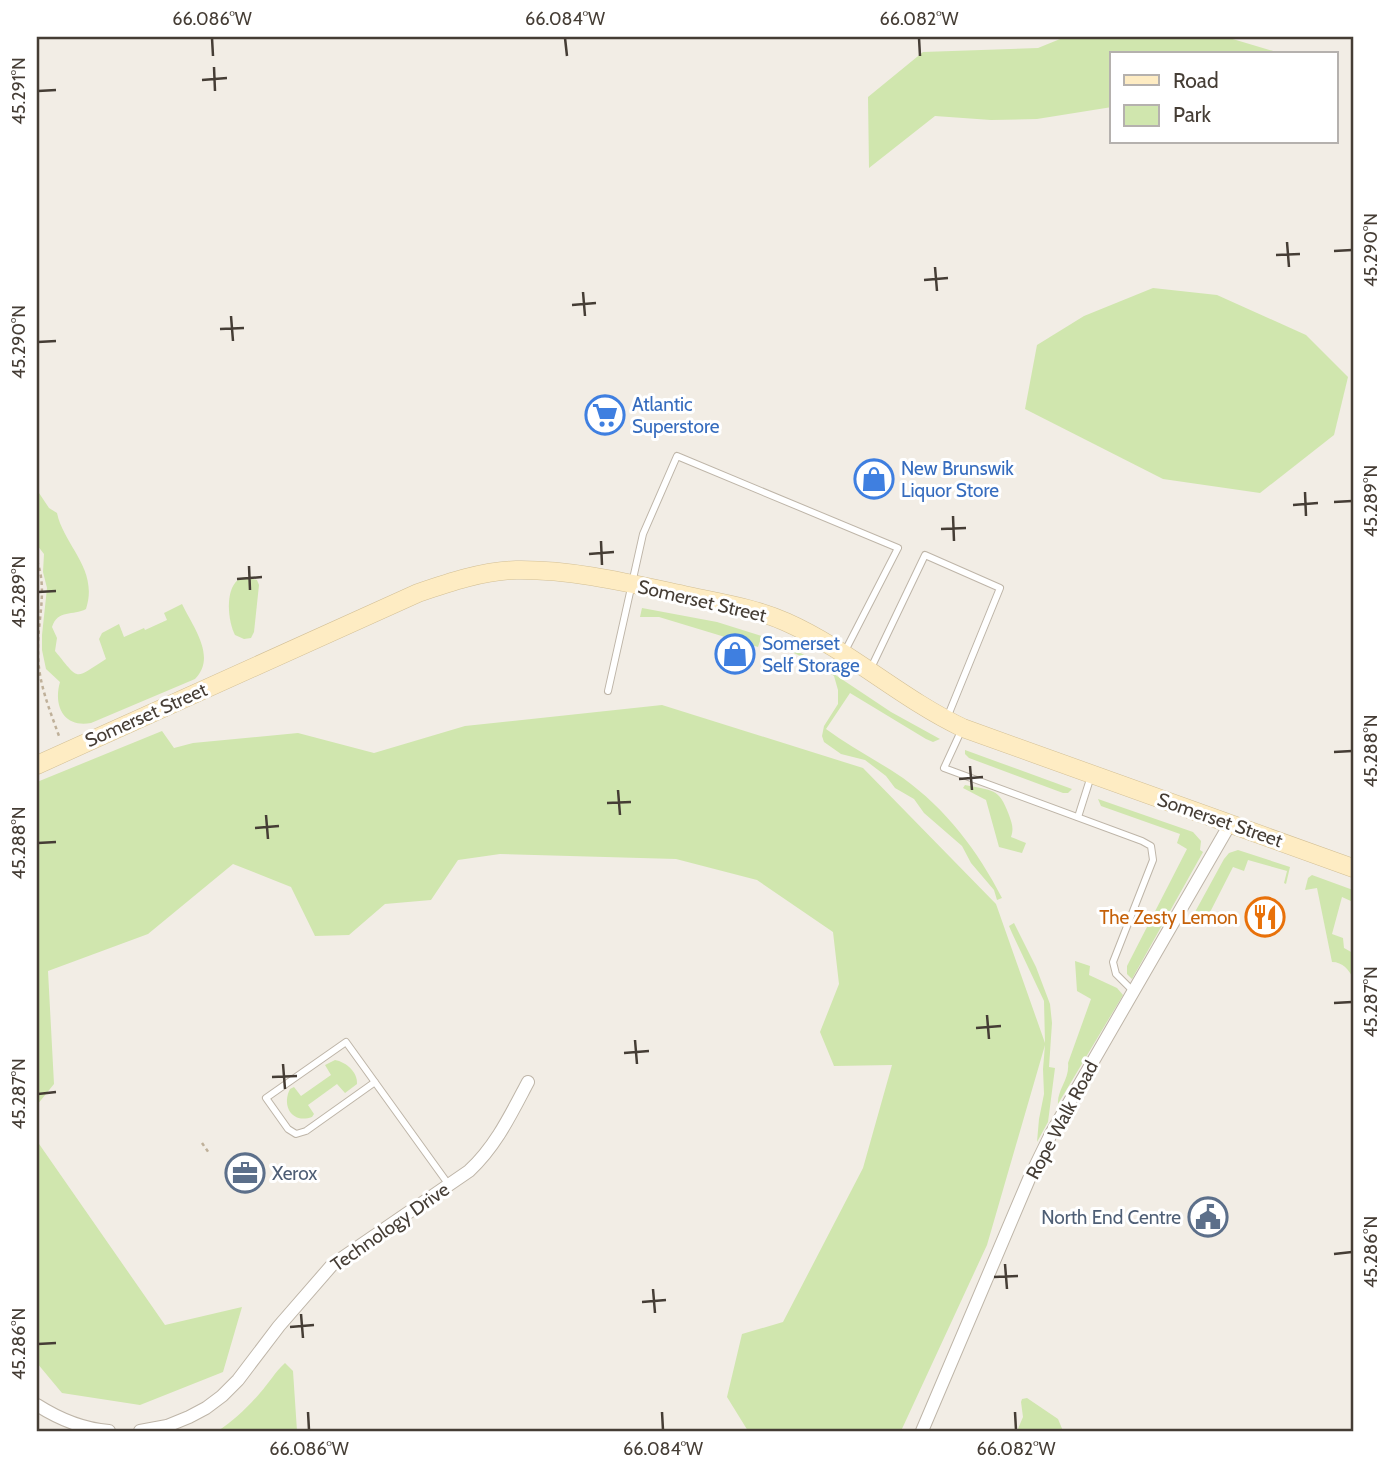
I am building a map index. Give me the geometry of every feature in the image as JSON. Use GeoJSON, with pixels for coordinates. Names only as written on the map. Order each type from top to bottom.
{"type":"FeatureCollection","features":[{"type":"Feature","properties":{"kind":"main road","name":"Somerset Street"},"geometry":{"type":"LineString","coordinates":[[37,765],[418,593],[476,575],[516,570],[549,571],[757,611],[784,621],[844,655],[912,701],[955,724],[1353,868]]}},
{"type":"Feature","properties":{"kind":"street","name":"Rope Walk Road"},"geometry":{"type":"LineString","coordinates":[[922,1431],[1040,1156],[1230,824]]}},
{"type":"Feature","properties":{"kind":"street","name":"Technology Drive"},"geometry":{"type":"LineString","coordinates":[[140,1431],[167,1426],[189,1417],[222,1396],[332,1265],[469,1171],[491,1149],[528,1082]]}},
{"type":"Feature","properties":{"kind":"street"},"geometry":{"type":"LineString","coordinates":[[37,1405],[49,1413],[93,1430],[109,1431]]}},
{"type":"Feature","properties":{"kind":"lane"},"geometry":{"type":"LineString","coordinates":[[608,691],[643,534],[677,456],[898,548],[844,655]]}},
{"type":"Feature","properties":{"kind":"lane"},"geometry":{"type":"LineString","coordinates":[[869,672],[925,555],[1000,588],[955,724],[944,768],[1142,841],[1153,850],[1151,864],[1113,962],[1116,974],[1133,991]]}},
{"type":"Feature","properties":{"kind":"lane"},"geometry":{"type":"LineString","coordinates":[[1078,817],[1092,774]]}},
{"type":"Feature","properties":{"kind":"lane"},"geometry":{"type":"LineString","coordinates":[[375,1082],[300,1133],[288,1129],[266,1098],[346,1042],[375,1082],[449,1185]]}},
{"type":"Feature","properties":{"kind":"path"},"geometry":{"type":"LineString","coordinates":[[37,561],[42,589],[38,634],[39,672],[48,706],[66,752]]}},
{"type":"Feature","properties":{"kind":"path"},"geometry":{"type":"LineString","coordinates":[[202,1143],[209,1153]]}},
{"type":"Feature","properties":{"kind":"green space"},"geometry":{"type":"Polygon","coordinates":[[[1065,37],[1226,37],[1276,52],[1110,52],[1110,107],[1037,119],[991,120],[935,116],[869,168],[868,97],[923,52],[1038,48],[1065,37]]]}},
{"type":"Feature","properties":{"kind":"green space"},"geometry":{"type":"Polygon","coordinates":[[[1153,288],[1217,295],[1306,335],[1348,377],[1334,435],[1260,493],[1163,479],[1025,409],[1037,345],[1084,316],[1153,288]]]}},
{"type":"Feature","properties":{"kind":"green space"},"geometry":{"type":"Polygon","coordinates":[[[37,490],[49,508],[57,513],[88,582],[86,609],[62,615],[52,627],[57,638],[55,651],[69,668],[82,674],[106,659],[99,639],[102,633],[119,624],[124,637],[144,628],[145,630],[167,620],[164,613],[182,604],[197,632],[203,652],[204,661],[195,679],[91,723],[82,724],[67,719],[58,699],[60,682],[46,669],[42,650],[47,588],[43,572],[44,554],[37,545],[37,490]]]}},
{"type":"Feature","properties":{"kind":"green space"},"geometry":{"type":"Polygon","coordinates":[[[244,577],[257,580],[259,585],[254,632],[251,638],[244,639],[235,635],[232,628],[229,602],[233,586],[244,577]]]}},
{"type":"Feature","properties":{"kind":"green space"},"geometry":{"type":"Polygon","coordinates":[[[642,608],[717,622],[778,641],[810,658],[891,712],[940,739],[933,742],[926,739],[850,693],[826,729],[903,778],[933,803],[960,832],[1002,898],[997,900],[994,890],[971,863],[962,846],[924,813],[914,799],[895,788],[886,776],[865,760],[841,754],[824,742],[824,726],[838,704],[834,676],[809,660],[761,638],[758,647],[659,617],[640,617],[642,608]]]}},
{"type":"Feature","properties":{"kind":"green space"},"geometry":{"type":"Polygon","coordinates":[[[662,705],[863,768],[996,904],[1045,1043],[1044,1001],[1009,926],[1014,923],[1036,967],[1050,1004],[1052,1023],[1049,1067],[1055,1068],[1048,1122],[1037,1142],[1044,1094],[1045,1045],[987,1245],[901,1431],[748,1431],[727,1397],[742,1334],[783,1322],[863,1168],[892,1065],[834,1066],[820,1032],[839,984],[833,932],[757,880],[676,859],[500,854],[458,860],[431,900],[385,904],[349,935],[315,936],[291,887],[233,864],[148,934],[48,971],[54,1084],[37,1105],[37,782],[162,731],[174,748],[193,743],[298,733],[374,753],[465,726],[662,705]]]}},
{"type":"Feature","properties":{"kind":"green space"},"geometry":{"type":"Polygon","coordinates":[[[965,750],[1072,789],[1063,793],[969,758],[965,750]]]}},
{"type":"Feature","properties":{"kind":"green space"},"geometry":{"type":"Polygon","coordinates":[[[965,785],[988,790],[1002,799],[1012,824],[1011,837],[1026,843],[1022,853],[999,847],[986,800],[963,788],[965,785]]]}},
{"type":"Feature","properties":{"kind":"green space"},"geometry":{"type":"Polygon","coordinates":[[[1098,799],[1193,832],[1201,841],[1200,850],[1203,852],[1132,979],[1127,974],[1127,966],[1187,849],[1177,843],[1180,834],[1101,806],[1098,799]]]}},
{"type":"Feature","properties":{"kind":"green space"},"geometry":{"type":"Polygon","coordinates":[[[1238,850],[1290,867],[1286,884],[1287,871],[1248,860],[1244,871],[1233,867],[1203,926],[1195,917],[1195,912],[1224,859],[1229,853],[1238,850]]]}},
{"type":"Feature","properties":{"kind":"green space"},"geometry":{"type":"Polygon","coordinates":[[[1312,875],[1353,890],[1353,902],[1342,897],[1332,934],[1343,938],[1344,948],[1353,953],[1353,978],[1345,967],[1332,962],[1317,888],[1305,890],[1308,878],[1312,875]]]}},
{"type":"Feature","properties":{"kind":"green space"},"geometry":{"type":"Polygon","coordinates":[[[1075,961],[1090,966],[1089,975],[1117,988],[1123,995],[1058,1104],[1068,1063],[1091,999],[1077,991],[1075,961]]]}},
{"type":"Feature","properties":{"kind":"green space"},"geometry":{"type":"Polygon","coordinates":[[[335,1060],[350,1068],[356,1075],[357,1084],[345,1093],[337,1084],[308,1105],[314,1114],[312,1117],[305,1119],[294,1116],[287,1102],[290,1089],[294,1087],[301,1096],[331,1075],[325,1065],[335,1060]]]}},
{"type":"Feature","properties":{"kind":"green space"},"geometry":{"type":"Polygon","coordinates":[[[37,1141],[165,1325],[242,1307],[223,1372],[140,1405],[62,1393],[37,1363],[37,1141]]]}},
{"type":"Feature","properties":{"kind":"green space"},"geometry":{"type":"Polygon","coordinates":[[[285,1363],[293,1371],[297,1431],[218,1431],[250,1404],[285,1363]]]}},
{"type":"Feature","properties":{"kind":"green space"},"geometry":{"type":"Polygon","coordinates":[[[1027,1398],[1058,1419],[1063,1431],[1017,1431],[1023,1417],[1021,1402],[1027,1398]]]}},
{"type":"Feature","properties":{"kind":"place","name":"Atlantic Superstore"},"geometry":{"type":"Point","coordinates":[605,415]}},
{"type":"Feature","properties":{"kind":"place","name":"New Brunswik Liquor Store"},"geometry":{"type":"Point","coordinates":[874,479]}},
{"type":"Feature","properties":{"kind":"place","name":"Somerset Self Storage"},"geometry":{"type":"Point","coordinates":[735,654]}},
{"type":"Feature","properties":{"kind":"place","name":"The Zesty Lemon"},"geometry":{"type":"Point","coordinates":[1265,917]}},
{"type":"Feature","properties":{"kind":"place","name":"Xerox"},"geometry":{"type":"Point","coordinates":[245,1173]}},
{"type":"Feature","properties":{"kind":"place","name":"North End Centre"},"geometry":{"type":"Point","coordinates":[1208,1217]}}]}
